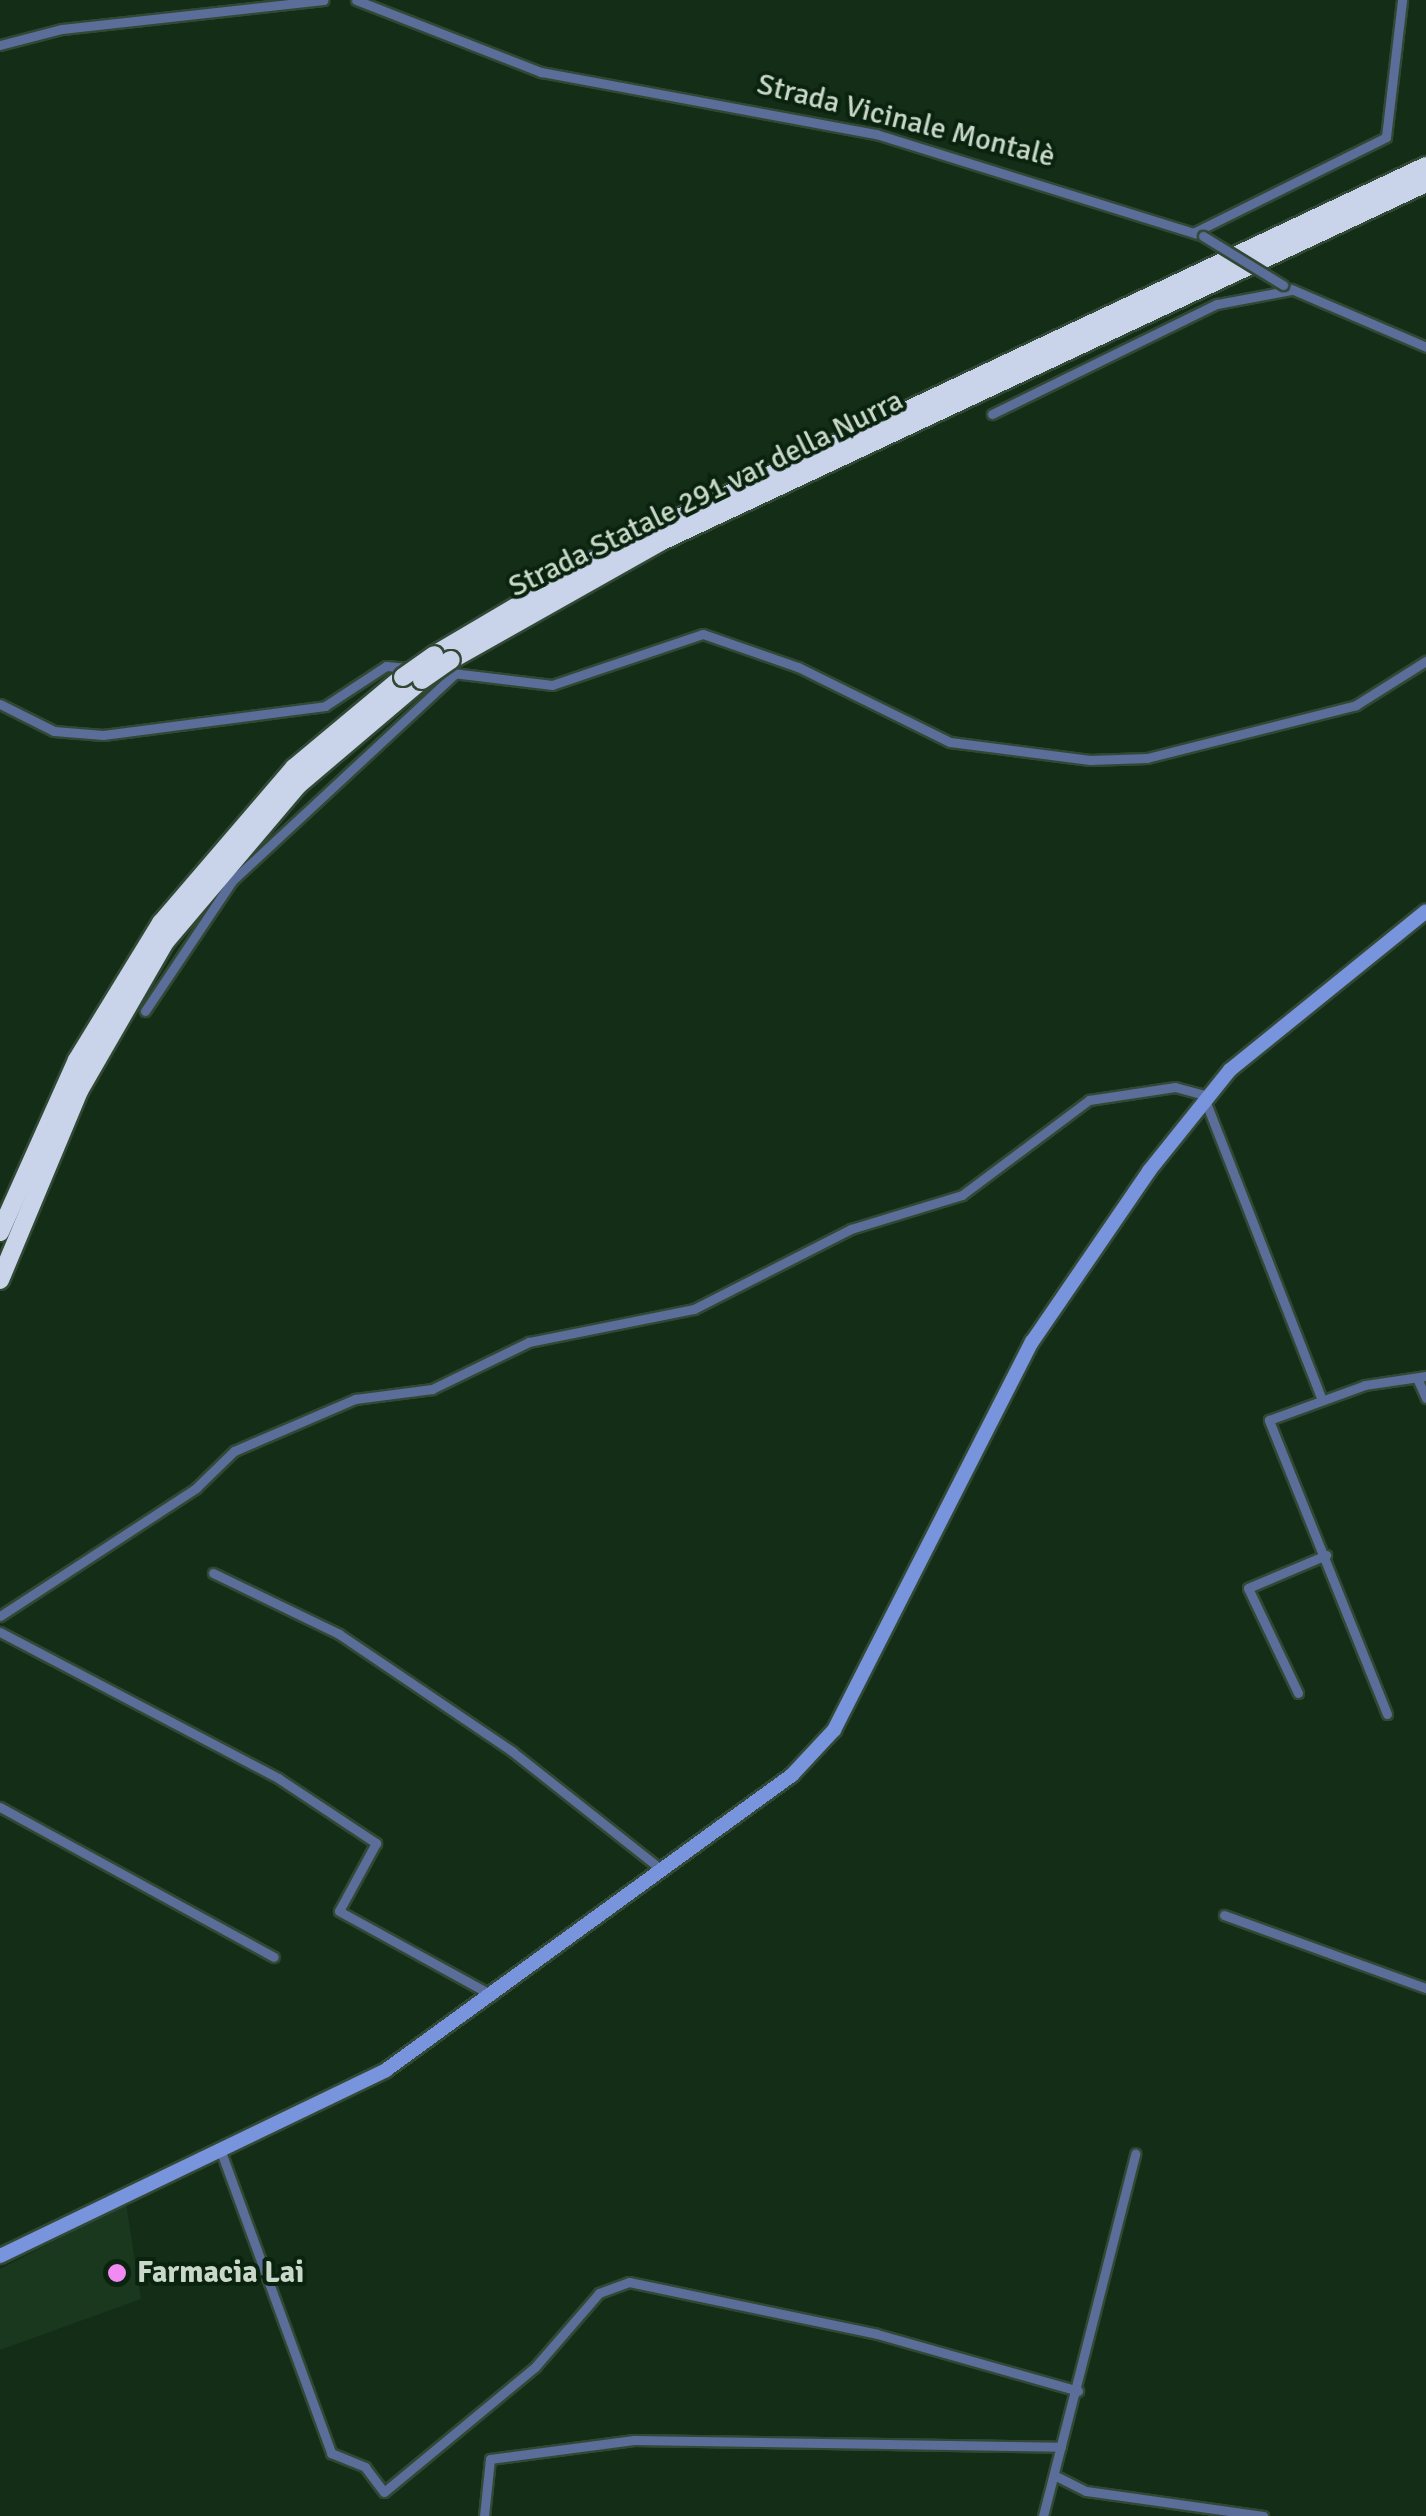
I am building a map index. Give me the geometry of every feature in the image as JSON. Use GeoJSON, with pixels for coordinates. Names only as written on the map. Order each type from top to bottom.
{"type":"FeatureCollection","features":[{"type":"Feature","properties":{"kind":"highway","name":"Strada Statale 291 var della Nurra"},"geometry":{"type":"LineString","coordinates":[[447,663],[620,545],[1426,166]]}},
{"type":"Feature","properties":{"kind":"highway","name":"Strada Statale 291 var della Nurra"},"geometry":{"type":"LineString","coordinates":[[0,1232],[78,1060],[161,923],[294,768],[412,679],[660,542],[1426,183]]}},
{"type":"Feature","properties":{"kind":"highway","name":"Strada Statale 291 var della Nurra"},"geometry":{"type":"LineString","coordinates":[[0,1280],[79,1091],[164,942],[298,784],[412,679]]}},
{"type":"Feature","properties":{"kind":"street"},"geometry":{"type":"LineString","coordinates":[[0,44],[62,29],[323,0]]}},
{"type":"Feature","properties":{"kind":"street","name":"Strada Vicinale Montalè"},"geometry":{"type":"LineString","coordinates":[[356,0],[620,93],[741,104],[884,136],[1199,234],[1288,288],[1426,347]]}},
{"type":"Feature","properties":{"kind":"street"},"geometry":{"type":"LineString","coordinates":[[388,0],[390,13]]}},
{"type":"Feature","properties":{"kind":"street"},"geometry":{"type":"LineString","coordinates":[[1199,234],[1386,137],[1402,0]]}},
{"type":"Feature","properties":{"kind":"street"},"geometry":{"type":"LineString","coordinates":[[992,414],[1216,304],[1288,288]]}},
{"type":"Feature","properties":{"kind":"street"},"geometry":{"type":"LineString","coordinates":[[0,704],[54,731],[103,734],[325,706],[386,666],[447,663],[552,685],[702,634],[806,671],[950,742],[1090,760],[1147,758],[1356,705],[1426,661]]}},
{"type":"Feature","properties":{"kind":"street"},"geometry":{"type":"LineString","coordinates":[[145,1011],[240,872],[447,663]]}},
{"type":"Feature","properties":{"kind":"street"},"geometry":{"type":"LineString","coordinates":[[0,2256],[386,2070],[495,1997],[792,1775],[834,1730],[1032,1342],[1206,1098],[1308,1002],[1426,911]]}},
{"type":"Feature","properties":{"kind":"street"},"geometry":{"type":"LineString","coordinates":[[0,1616],[196,1488],[234,1451],[337,1406],[432,1389],[529,1342],[694,1309],[852,1229],[962,1195],[1089,1100],[1175,1087],[1206,1098],[1322,1400]]}},
{"type":"Feature","properties":{"kind":"street"},"geometry":{"type":"LineString","coordinates":[[1387,1714],[1269,1420],[1322,1400],[1421,1377],[1426,1398]]}},
{"type":"Feature","properties":{"kind":"street"},"geometry":{"type":"LineString","coordinates":[[1298,1692],[1248,1588],[1326,1555]]}},
{"type":"Feature","properties":{"kind":"street"},"geometry":{"type":"LineString","coordinates":[[213,1573],[339,1634],[513,1752],[664,1872]]}},
{"type":"Feature","properties":{"kind":"street"},"geometry":{"type":"LineString","coordinates":[[0,1632],[278,1778],[376,1843],[340,1910],[495,1997]]}},
{"type":"Feature","properties":{"kind":"street"},"geometry":{"type":"LineString","coordinates":[[0,1807],[274,1956]]}},
{"type":"Feature","properties":{"kind":"street"},"geometry":{"type":"LineString","coordinates":[[1224,1915],[1426,1988]]}},
{"type":"Feature","properties":{"kind":"street"},"geometry":{"type":"LineString","coordinates":[[220,2150],[331,2453],[365,2468],[384,2492],[535,2367],[599,2293],[629,2282],[846,2327],[1078,2391]]}},
{"type":"Feature","properties":{"kind":"street"},"geometry":{"type":"LineString","coordinates":[[1043,2516],[1058,2476],[1135,2154]]}},
{"type":"Feature","properties":{"kind":"street"},"geometry":{"type":"LineString","coordinates":[[484,2516],[490,2458],[634,2440],[1062,2447]]}},
{"type":"Feature","properties":{"kind":"street"},"geometry":{"type":"LineString","coordinates":[[1058,2476],[1086,2491],[1264,2516]]}},
{"type":"Feature","properties":{"kind":"shaded area"},"geometry":{"type":"Polygon","coordinates":[[[126,2204],[141,2299],[0,2350],[0,2269],[126,2204]]]}},
{"type":"Feature","properties":{"kind":"place","name":"Farmacia Lai"},"geometry":{"type":"Point","coordinates":[117,2273]}}]}
